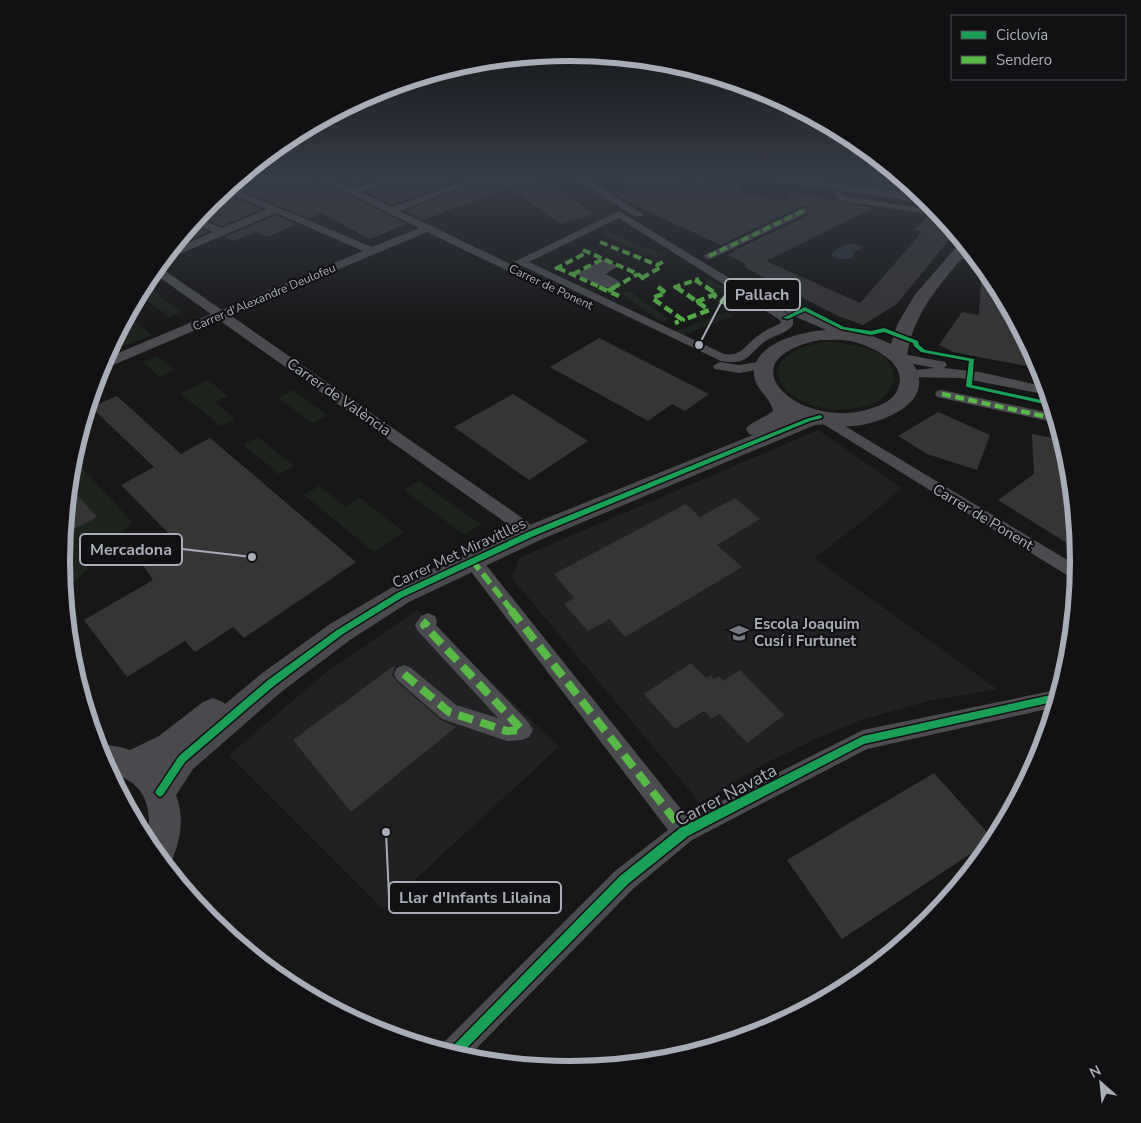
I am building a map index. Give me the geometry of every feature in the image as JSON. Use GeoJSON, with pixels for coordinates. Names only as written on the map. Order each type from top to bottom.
{"type":"FeatureCollection","features":[{"type":"Feature","properties":{"kind":"street"},"geometry":{"type":"LineString","coordinates":[[209,226],[221,232]]}},
{"type":"Feature","properties":{"kind":"street"},"geometry":{"type":"LineString","coordinates":[[180,250],[234,226]]}},
{"type":"Feature","properties":{"kind":"street"},"geometry":{"type":"LineString","coordinates":[[316,226],[372,251]]}},
{"type":"Feature","properties":{"kind":"street","name":"Carrer de Ponent"},"geometry":{"type":"LineString","coordinates":[[424,226],[716,365],[739,369],[764,365]]}},
{"type":"Feature","properties":{"kind":"street"},"geometry":{"type":"LineString","coordinates":[[593,226],[520,262],[721,357],[733,359],[743,356],[752,345],[762,338],[785,328],[788,322],[787,319],[639,226]]}},
{"type":"Feature","properties":{"kind":"street"},"geometry":{"type":"LineString","coordinates":[[659,226],[675,236]]}},
{"type":"Feature","properties":{"kind":"street"},"geometry":{"type":"LineString","coordinates":[[722,264],[705,254],[769,226]]}},
{"type":"Feature","properties":{"kind":"street","name":"Carrer d'Alexandre Deulofeu"},"geometry":{"type":"LineString","coordinates":[[113,360],[427,228]]}},
{"type":"Feature","properties":{"kind":"street"},"geometry":{"type":"LineString","coordinates":[[195,231],[208,237]]}},
{"type":"Feature","properties":{"kind":"street"},"geometry":{"type":"LineString","coordinates":[[855,337],[820,335],[788,343],[779,349],[764,365],[764,378],[767,385],[782,403],[822,418],[862,419],[896,405],[907,392],[909,374],[900,344],[913,308],[961,250]]}},
{"type":"Feature","properties":{"kind":"street","name":"Carrer de València"},"geometry":{"type":"LineString","coordinates":[[162,274],[522,526]]}},
{"type":"Feature","properties":{"kind":"street"},"geometry":{"type":"LineString","coordinates":[[737,274],[791,310],[805,322],[810,337]]}},
{"type":"Feature","properties":{"kind":"street"},"geometry":{"type":"LineString","coordinates":[[791,310],[855,337],[877,344],[900,344],[955,370],[1040,389]]}},
{"type":"Feature","properties":{"kind":"street"},"geometry":{"type":"LineString","coordinates":[[909,374],[924,371],[955,370]]}},
{"type":"Feature","properties":{"kind":"street"},"geometry":{"type":"LineString","coordinates":[[942,394],[1049,418]]}},
{"type":"Feature","properties":{"kind":"street","name":"Carrer Met Miravitlles"},"geometry":{"type":"LineString","coordinates":[[117,762],[170,746],[268,666],[389,586],[522,526],[770,424],[784,413],[782,403]]}},
{"type":"Feature","properties":{"kind":"street","name":"Carrer de Ponent"},"geometry":{"type":"LineString","coordinates":[[822,418],[1071,571]]}},
{"type":"Feature","properties":{"kind":"street","name":"Carrer Met Miravitlles"},"geometry":{"type":"LineString","coordinates":[[160,792],[182,759],[271,683],[340,632],[400,595],[472,560],[645,486],[808,420],[822,418]]}},
{"type":"Feature","properties":{"kind":"street","name":"Carrer de Ponent"},"geometry":{"type":"LineString","coordinates":[[862,419],[862,428],[888,459]]}},
{"type":"Feature","properties":{"kind":"street"},"geometry":{"type":"LineString","coordinates":[[472,560],[684,832]]}},
{"type":"Feature","properties":{"kind":"street"},"geometry":{"type":"LineString","coordinates":[[404,674],[449,712],[507,732],[522,730],[424,625],[428,621]]}},
{"type":"Feature","properties":{"kind":"street","name":"Carrer Navata"},"geometry":{"type":"LineString","coordinates":[[457,1049],[624,880],[684,832],[863,740],[1052,699]]}},
{"type":"Feature","properties":{"kind":"street"},"geometry":{"type":"LineString","coordinates":[[117,762],[144,771],[153,780],[160,792],[166,817],[161,848]]}},
{"type":"Feature","properties":{"kind":"shaded area"},"geometry":{"type":"Polygon","coordinates":[[[608,232],[663,255],[657,258],[602,235],[608,232]]]}},
{"type":"Feature","properties":{"kind":"shaded area"},"geometry":{"type":"Polygon","coordinates":[[[855,243],[862,247],[854,252],[852,259],[839,259],[831,255],[841,246],[855,243]]]}},
{"type":"Feature","properties":{"kind":"shaded area"},"geometry":{"type":"Polygon","coordinates":[[[712,280],[756,308],[749,310],[705,282],[712,280]]]}},
{"type":"Feature","properties":{"kind":"shaded area"},"geometry":{"type":"Polygon","coordinates":[[[151,290],[182,312],[169,317],[145,299],[151,290]]]}},
{"type":"Feature","properties":{"kind":"shaded area"},"geometry":{"type":"Polygon","coordinates":[[[630,291],[669,319],[661,322],[622,294],[630,291]]]}},
{"type":"Feature","properties":{"kind":"shaded area"},"geometry":{"type":"Polygon","coordinates":[[[727,312],[733,316],[680,336],[674,332],[727,312]]]}},
{"type":"Feature","properties":{"kind":"shaded area"},"geometry":{"type":"Polygon","coordinates":[[[135,322],[152,335],[124,346],[120,343],[130,324],[135,322]]]}},
{"type":"Feature","properties":{"kind":"shaded area"},"geometry":{"type":"Polygon","coordinates":[[[824,342],[858,346],[881,355],[889,362],[894,371],[892,387],[887,394],[877,402],[869,405],[843,410],[819,407],[799,399],[785,388],[778,375],[782,362],[796,350],[824,342]]]}},
{"type":"Feature","properties":{"kind":"shaded area"},"geometry":{"type":"Polygon","coordinates":[[[157,356],[175,370],[160,377],[143,362],[157,356]]]}},
{"type":"Feature","properties":{"kind":"shaded area"},"geometry":{"type":"Polygon","coordinates":[[[208,380],[228,396],[215,402],[235,419],[221,426],[180,393],[208,380]]]}},
{"type":"Feature","properties":{"kind":"shaded area"},"geometry":{"type":"Polygon","coordinates":[[[293,390],[327,415],[313,423],[278,398],[293,390]]]}},
{"type":"Feature","properties":{"kind":"shaded area","name":"Escola Joaquim Cusí i Furtunet"},"geometry":{"type":"Polygon","coordinates":[[[818,430],[902,488],[867,518],[814,558],[997,689],[929,701],[861,720],[764,764],[700,803],[512,578],[519,558],[818,430]]]}},
{"type":"Feature","properties":{"kind":"shaded area"},"geometry":{"type":"Polygon","coordinates":[[[258,437],[294,466],[279,474],[243,445],[258,437]]]}},
{"type":"Feature","properties":{"kind":"shaded area"},"geometry":{"type":"Polygon","coordinates":[[[80,465],[132,522],[71,587],[71,529],[80,465]]]}},
{"type":"Feature","properties":{"kind":"shaded area"},"geometry":{"type":"Polygon","coordinates":[[[419,481],[480,524],[465,535],[404,490],[419,481]]]}},
{"type":"Feature","properties":{"kind":"shaded area"},"geometry":{"type":"Polygon","coordinates":[[[319,486],[346,507],[360,498],[404,532],[374,552],[304,495],[319,486]]]}},
{"type":"Feature","properties":{"kind":"shaded area"},"geometry":{"type":"Polygon","coordinates":[[[417,610],[559,747],[383,909],[229,755],[324,674],[417,610]]]}},
{"type":"Feature","properties":{"kind":"building"},"geometry":{"type":"Polygon","coordinates":[[[249,226],[291,226],[267,237],[256,232],[233,241],[224,237],[249,226]]]}},
{"type":"Feature","properties":{"kind":"building"},"geometry":{"type":"Polygon","coordinates":[[[346,226],[401,226],[370,239],[346,226]]]}},
{"type":"Feature","properties":{"kind":"building"},"geometry":{"type":"Polygon","coordinates":[[[680,226],[760,226],[721,245],[680,226]]]}},
{"type":"Feature","properties":{"kind":"building"},"geometry":{"type":"Polygon","coordinates":[[[784,226],[836,226],[766,261],[860,303],[922,232],[913,230],[917,226],[942,226],[951,237],[897,304],[863,325],[838,316],[744,267],[746,264],[727,255],[735,252],[733,251],[784,226]]]}},
{"type":"Feature","properties":{"kind":"building"},"geometry":{"type":"Polygon","coordinates":[[[199,227],[208,232],[187,241],[199,227]]]}},
{"type":"Feature","properties":{"kind":"building"},"geometry":{"type":"Polygon","coordinates":[[[981,279],[1004,311],[1032,367],[953,352],[939,345],[962,312],[979,315],[981,279]]]}},
{"type":"Feature","properties":{"kind":"building"},"geometry":{"type":"Polygon","coordinates":[[[599,338],[709,394],[685,411],[672,404],[648,421],[550,367],[599,338]]]}},
{"type":"Feature","properties":{"kind":"building"},"geometry":{"type":"Polygon","coordinates":[[[513,394],[588,441],[529,480],[454,427],[513,394]]]}},
{"type":"Feature","properties":{"kind":"building"},"geometry":{"type":"Polygon","coordinates":[[[117,396],[181,454],[210,438],[356,562],[244,638],[233,627],[195,652],[185,641],[127,677],[84,620],[153,580],[142,564],[178,543],[121,485],[154,467],[94,410],[96,405],[117,396]]]}},
{"type":"Feature","properties":{"kind":"building"},"geometry":{"type":"Polygon","coordinates":[[[938,412],[990,435],[977,470],[927,454],[898,436],[938,412]]]}},
{"type":"Feature","properties":{"kind":"building"},"geometry":{"type":"Polygon","coordinates":[[[1032,434],[1055,439],[1066,496],[1070,545],[998,500],[1034,474],[1032,434]]]}},
{"type":"Feature","properties":{"kind":"building"},"geometry":{"type":"Polygon","coordinates":[[[75,493],[97,517],[71,530],[75,493]]]}},
{"type":"Feature","properties":{"kind":"building"},"geometry":{"type":"Polygon","coordinates":[[[735,498],[760,519],[717,545],[742,567],[625,637],[610,619],[588,631],[564,604],[574,598],[554,574],[686,504],[700,517],[735,498]]]}},
{"type":"Feature","properties":{"kind":"building"},"geometry":{"type":"Polygon","coordinates":[[[691,663],[706,678],[711,675],[714,679],[719,676],[723,681],[740,670],[784,715],[747,743],[720,714],[711,719],[704,711],[675,729],[644,694],[691,663]]]}},
{"type":"Feature","properties":{"kind":"building"},"geometry":{"type":"Polygon","coordinates":[[[395,665],[392,675],[396,681],[441,720],[456,727],[351,812],[293,740],[395,665]]]}},
{"type":"Feature","properties":{"kind":"building"},"geometry":{"type":"Polygon","coordinates":[[[934,773],[989,835],[980,848],[842,939],[787,860],[934,773]]]}},
{"type":"Feature","properties":{"kind":"marked path"},"geometry":{"type":"LineString","coordinates":[[709,256],[771,226]]}},
{"type":"Feature","properties":{"kind":"marked path"},"geometry":{"type":"LineString","coordinates":[[600,242],[657,265],[665,261]]}},
{"type":"Feature","properties":{"kind":"marked path"},"geometry":{"type":"LineString","coordinates":[[583,250],[638,274],[646,281]]}},
{"type":"Feature","properties":{"kind":"marked path"},"geometry":{"type":"LineString","coordinates":[[555,269],[588,252]]}},
{"type":"Feature","properties":{"kind":"marked path"},"geometry":{"type":"LineString","coordinates":[[573,274],[603,259]]}},
{"type":"Feature","properties":{"kind":"marked path"},"geometry":{"type":"LineString","coordinates":[[642,278],[661,267],[658,266]]}},
{"type":"Feature","properties":{"kind":"marked path"},"geometry":{"type":"LineString","coordinates":[[558,268],[619,296]]}},
{"type":"Feature","properties":{"kind":"marked path"},"geometry":{"type":"LineString","coordinates":[[608,291],[638,274]]}},
{"type":"Feature","properties":{"kind":"marked path"},"geometry":{"type":"LineString","coordinates":[[683,320],[709,310],[675,287],[699,279]]}},
{"type":"Feature","properties":{"kind":"marked path"},"geometry":{"type":"LineString","coordinates":[[695,280],[717,294],[713,295]]}},
{"type":"Feature","properties":{"kind":"marked path"},"geometry":{"type":"LineString","coordinates":[[658,287],[666,293],[652,298],[683,320],[675,323]]}},
{"type":"Feature","properties":{"kind":"marked path"},"geometry":{"type":"LineString","coordinates":[[696,302],[713,295],[734,309]]}},
{"type":"Feature","properties":{"kind":"marked path"},"geometry":{"type":"LineString","coordinates":[[942,394],[1049,417]]}},
{"type":"Feature","properties":{"kind":"marked path"},"geometry":{"type":"LineString","coordinates":[[472,560],[684,832]]}},
{"type":"Feature","properties":{"kind":"marked path"},"geometry":{"type":"LineString","coordinates":[[404,674],[449,712],[507,731],[522,730],[424,625],[428,621]]}},
{"type":"Feature","properties":{"kind":"cycle path"},"geometry":{"type":"LineString","coordinates":[[786,318],[805,309],[843,328],[871,333],[884,330],[916,342],[916,345],[923,351],[972,360],[969,386],[1044,402]]}},
{"type":"Feature","properties":{"kind":"cycle path"},"geometry":{"type":"LineString","coordinates":[[160,792],[182,759],[271,683],[340,632],[400,595],[531,534],[808,420],[820,417]]}},
{"type":"Feature","properties":{"kind":"cycle path"},"geometry":{"type":"LineString","coordinates":[[457,1049],[624,880],[684,832],[863,740],[1052,699]]}},
{"type":"Feature","properties":{"kind":"place","name":"Pallach"},"geometry":{"type":"Point","coordinates":[699,345]}},
{"type":"Feature","properties":{"kind":"place","name":"Mercadona"},"geometry":{"type":"Point","coordinates":[252,557]}},
{"type":"Feature","properties":{"kind":"place","name":"Escola Joaquim Cusí i Furtunet"},"geometry":{"type":"Point","coordinates":[739,633]}},
{"type":"Feature","properties":{"kind":"place","name":"Llar d'Infants Lilaina"},"geometry":{"type":"Point","coordinates":[386,832]}}]}
